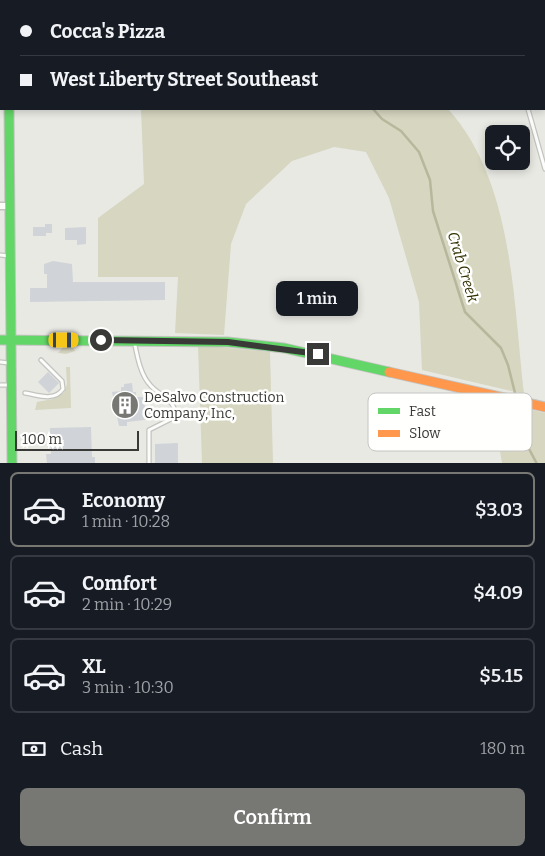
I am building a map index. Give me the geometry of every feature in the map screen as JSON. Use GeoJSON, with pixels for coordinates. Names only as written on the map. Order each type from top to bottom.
{"type":"FeatureCollection","features":[{"type":"Feature","properties":{"kind":"main road"},"geometry":{"type":"LineString","coordinates":[[9,110],[5,206],[10,256],[12,463]]}},
{"type":"Feature","properties":{"kind":"main road"},"geometry":{"type":"LineString","coordinates":[[0,340],[228,342],[300,351],[486,393]]}},
{"type":"Feature","properties":{"kind":"main road"},"geometry":{"type":"LineString","coordinates":[[532,404],[545,407]]}},
{"type":"Feature","properties":{"kind":"lane"},"geometry":{"type":"LineString","coordinates":[[528,110],[545,169]]}},
{"type":"Feature","properties":{"kind":"lane"},"geometry":{"type":"LineString","coordinates":[[0,255],[10,256]]}},
{"type":"Feature","properties":{"kind":"lane"},"geometry":{"type":"LineString","coordinates":[[134,340],[144,376],[149,384],[171,402],[174,408],[174,414],[168,421],[149,430],[149,463]]}},
{"type":"Feature","properties":{"kind":"lane"},"geometry":{"type":"LineString","coordinates":[[25,393],[49,397],[57,395],[63,389],[62,381],[41,360]]}},
{"type":"Feature","properties":{"kind":"lane"},"geometry":{"type":"LineString","coordinates":[[0,362],[11,363]]}},
{"type":"Feature","properties":{"kind":"lane"},"geometry":{"type":"LineString","coordinates":[[0,385],[11,385]]}},
{"type":"Feature","properties":{"kind":"green space"},"geometry":{"type":"Polygon","coordinates":[[[141,110],[449,110],[470,138],[486,171],[498,207],[507,244],[513,282],[524,393],[422,370],[419,302],[389,198],[366,152],[334,147],[292,161],[246,204],[231,244],[224,335],[175,333],[178,277],[98,277],[98,218],[144,184],[141,110]]]}},
{"type":"Feature","properties":{"kind":"green space"},"geometry":{"type":"Polygon","coordinates":[[[198,345],[270,352],[273,463],[202,463],[198,345]]]}},
{"type":"Feature","properties":{"kind":"green space"},"geometry":{"type":"Polygon","coordinates":[[[64,346],[72,346],[75,351],[66,354],[58,353],[64,346]]]}},
{"type":"Feature","properties":{"kind":"green space"},"geometry":{"type":"Polygon","coordinates":[[[66,367],[70,367],[71,408],[35,410],[37,402],[53,399],[64,393],[67,384],[66,367]]]}},
{"type":"Feature","properties":{"kind":"green space"},"geometry":{"type":"Polygon","coordinates":[[[532,410],[545,413],[545,463],[502,463],[500,451],[532,451],[532,410]]]}},
{"type":"Feature","properties":{"kind":"building"},"geometry":{"type":"Polygon","coordinates":[[[45,224],[52,224],[52,233],[46,233],[46,236],[33,236],[33,227],[45,227],[45,224]]]}},
{"type":"Feature","properties":{"kind":"building"},"geometry":{"type":"Polygon","coordinates":[[[86,227],[86,244],[77,245],[77,240],[65,240],[65,228],[86,227]]]}},
{"type":"Feature","properties":{"kind":"building"},"geometry":{"type":"Polygon","coordinates":[[[53,261],[72,264],[73,282],[165,282],[165,300],[30,302],[30,288],[47,288],[47,274],[44,274],[44,264],[53,261]]]}},
{"type":"Feature","properties":{"kind":"building"},"geometry":{"type":"Polygon","coordinates":[[[48,372],[59,383],[49,393],[38,382],[48,372]]]}},
{"type":"Feature","properties":{"kind":"building","name":"DeSalvo Construction Company, Inc,"},"geometry":{"type":"Polygon","coordinates":[[[132,383],[133,392],[136,392],[136,397],[143,397],[145,407],[152,406],[153,419],[127,422],[127,426],[119,426],[112,392],[121,391],[121,387],[124,387],[124,384],[132,383]]]}},
{"type":"Feature","properties":{"kind":"building"},"geometry":{"type":"Polygon","coordinates":[[[91,427],[92,457],[95,457],[95,463],[47,463],[46,454],[51,454],[50,428],[91,427]]]}},
{"type":"Feature","properties":{"kind":"building"},"geometry":{"type":"Polygon","coordinates":[[[178,443],[178,463],[155,463],[155,444],[178,443]]]}},
{"type":"Feature","properties":{"kind":"waterway","name":"Crab Creek"},"geometry":{"type":"LineString","coordinates":[[374,110],[382,119],[401,131],[419,152],[430,180],[433,211],[465,312],[501,348],[508,365],[515,393]]}},
{"type":"Feature","properties":{"kind":"waterway","name":"Crab Creek"},"geometry":{"type":"LineString","coordinates":[[530,451],[536,463]]}},
{"type":"Feature","properties":{"kind":"traffic: fast"},"geometry":{"type":"LineString","coordinates":[[9,110],[12,463]]}},
{"type":"Feature","properties":{"kind":"traffic: fast"},"geometry":{"type":"LineString","coordinates":[[0,340],[228,342],[284,348],[389,372]]}},
{"type":"Feature","properties":{"kind":"traffic: slow"},"geometry":{"type":"LineString","coordinates":[[389,372],[483,393]]}},
{"type":"Feature","properties":{"kind":"traffic: slow"},"geometry":{"type":"LineString","coordinates":[[532,404],[545,407]]}},
{"type":"Feature","properties":{"kind":"place","name":"DeSalvo Construction Company, Inc,"},"geometry":{"type":"Point","coordinates":[125,405]}},
{"type":"Feature","properties":{"kind":"route"},"geometry":{"type":"LineString","coordinates":[[101,340],[228,342],[318,354]]}}]}
